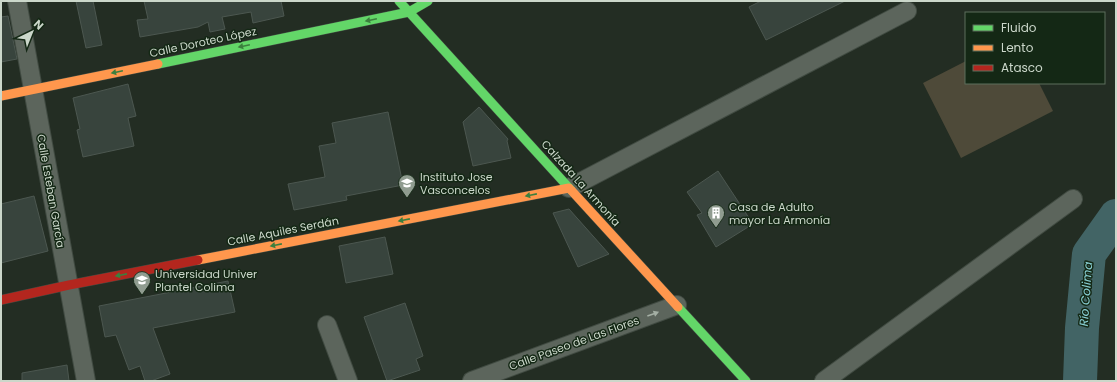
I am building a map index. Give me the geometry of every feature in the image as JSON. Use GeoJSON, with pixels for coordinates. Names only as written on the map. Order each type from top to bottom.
{"type":"FeatureCollection","features":[{"type":"Feature","properties":{"kind":"street","name":"Calle Esteban García"},"geometry":{"type":"LineString","coordinates":[[17,1],[86,381]]}},
{"type":"Feature","properties":{"kind":"street","name":"Calzada La Armonía"},"geometry":{"type":"LineString","coordinates":[[399,1],[746,381]]}},
{"type":"Feature","properties":{"kind":"street","name":"Calle Doroteo López"},"geometry":{"type":"LineString","coordinates":[[1,96],[410,12],[428,1]]}},
{"type":"Feature","properties":{"kind":"street"},"geometry":{"type":"LineString","coordinates":[[570,188],[907,11]]}},
{"type":"Feature","properties":{"kind":"street","name":"Calle Aquiles Serdán"},"geometry":{"type":"LineString","coordinates":[[1,300],[69,285],[570,188]]}},
{"type":"Feature","properties":{"kind":"street"},"geometry":{"type":"LineString","coordinates":[[824,381],[1073,199]]}},
{"type":"Feature","properties":{"kind":"street","name":"Calle Paseo de Las Flores"},"geometry":{"type":"LineString","coordinates":[[472,381],[676,305]]}},
{"type":"Feature","properties":{"kind":"street"},"geometry":{"type":"LineString","coordinates":[[328,324],[348,381]]}},
{"type":"Feature","properties":{"kind":"shaded area"},"geometry":{"type":"Polygon","coordinates":[[[965,62],[965,84],[1040,84],[1053,111],[961,158],[923,83],[965,62]]]}},
{"type":"Feature","properties":{"kind":"building"},"geometry":{"type":"Polygon","coordinates":[[[76,1],[93,1],[102,45],[86,48],[76,1]]]}},
{"type":"Feature","properties":{"kind":"building"},"geometry":{"type":"Polygon","coordinates":[[[144,1],[281,1],[284,16],[253,23],[251,12],[222,17],[225,29],[210,32],[208,22],[198,27],[140,37],[137,20],[148,19],[144,1]]]}},
{"type":"Feature","properties":{"kind":"building"},"geometry":{"type":"Polygon","coordinates":[[[761,1],[845,1],[766,40],[749,7],[761,1]]]}},
{"type":"Feature","properties":{"kind":"building"},"geometry":{"type":"Polygon","coordinates":[[[8,16],[17,59],[1,62],[1,17],[8,16]]]}},
{"type":"Feature","properties":{"kind":"building"},"geometry":{"type":"Polygon","coordinates":[[[128,84],[136,116],[128,118],[134,146],[83,157],[77,130],[80,129],[73,98],[128,84]]]}},
{"type":"Feature","properties":{"kind":"building"},"geometry":{"type":"Polygon","coordinates":[[[479,107],[508,139],[507,141],[511,158],[473,166],[463,122],[479,107]]]}},
{"type":"Feature","properties":{"kind":"building","name":"Instituto Jose Vasconcelos"},"geometry":{"type":"Polygon","coordinates":[[[388,112],[403,185],[346,196],[347,200],[294,210],[288,184],[325,177],[319,146],[336,143],[332,123],[388,112]]]}},
{"type":"Feature","properties":{"kind":"building"},"geometry":{"type":"Polygon","coordinates":[[[718,171],[753,224],[716,247],[697,215],[702,213],[687,192],[718,171]]]}},
{"type":"Feature","properties":{"kind":"building"},"geometry":{"type":"Polygon","coordinates":[[[34,196],[48,251],[1,263],[1,204],[34,196]]]}},
{"type":"Feature","properties":{"kind":"building"},"geometry":{"type":"Polygon","coordinates":[[[569,209],[609,254],[578,267],[553,213],[569,209]]]}},
{"type":"Feature","properties":{"kind":"building"},"geometry":{"type":"Polygon","coordinates":[[[385,237],[393,274],[346,283],[339,246],[385,237]]]}},
{"type":"Feature","properties":{"kind":"building"},"geometry":{"type":"Polygon","coordinates":[[[228,281],[235,312],[153,328],[170,374],[151,381],[145,381],[140,366],[129,370],[116,335],[105,337],[99,306],[228,281]]]}},
{"type":"Feature","properties":{"kind":"building"},"geometry":{"type":"Polygon","coordinates":[[[405,303],[423,356],[416,359],[420,370],[387,381],[364,317],[405,303]]]}},
{"type":"Feature","properties":{"kind":"building"},"geometry":{"type":"Polygon","coordinates":[[[67,365],[69,381],[22,381],[22,373],[67,365]]]}},
{"type":"Feature","properties":{"kind":"waterway","name":"Río Colima"},"geometry":{"type":"LineString","coordinates":[[1080,381],[1082,328],[1089,254],[1116,216]]}},
{"type":"Feature","properties":{"kind":"traffic: fast"},"geometry":{"type":"LineString","coordinates":[[399,1],[571,190]]}},
{"type":"Feature","properties":{"kind":"traffic: fast"},"geometry":{"type":"LineString","coordinates":[[158,64],[409,12],[428,1]]}},
{"type":"Feature","properties":{"kind":"traffic: fast"},"geometry":{"type":"LineString","coordinates":[[678,307],[746,381]]}},
{"type":"Feature","properties":{"kind":"traffic: slow"},"geometry":{"type":"LineString","coordinates":[[1,96],[158,64]]}},
{"type":"Feature","properties":{"kind":"traffic: slow"},"geometry":{"type":"LineString","coordinates":[[198,260],[569,188]]}},
{"type":"Feature","properties":{"kind":"traffic: slow"},"geometry":{"type":"LineString","coordinates":[[571,190],[678,307]]}},
{"type":"Feature","properties":{"kind":"traffic: jam"},"geometry":{"type":"LineString","coordinates":[[1,300],[198,260]]}},
{"type":"Feature","properties":{"kind":"place","name":"Instituto Jose Vasconcelos"},"geometry":{"type":"Point","coordinates":[407,198]}},
{"type":"Feature","properties":{"kind":"place","name":"Casa de Adulto mayor La Armonía"},"geometry":{"type":"Point","coordinates":[716,228]}},
{"type":"Feature","properties":{"kind":"place","name":"Universidad Univer Plantel Colima"},"geometry":{"type":"Point","coordinates":[142,295]}}]}
